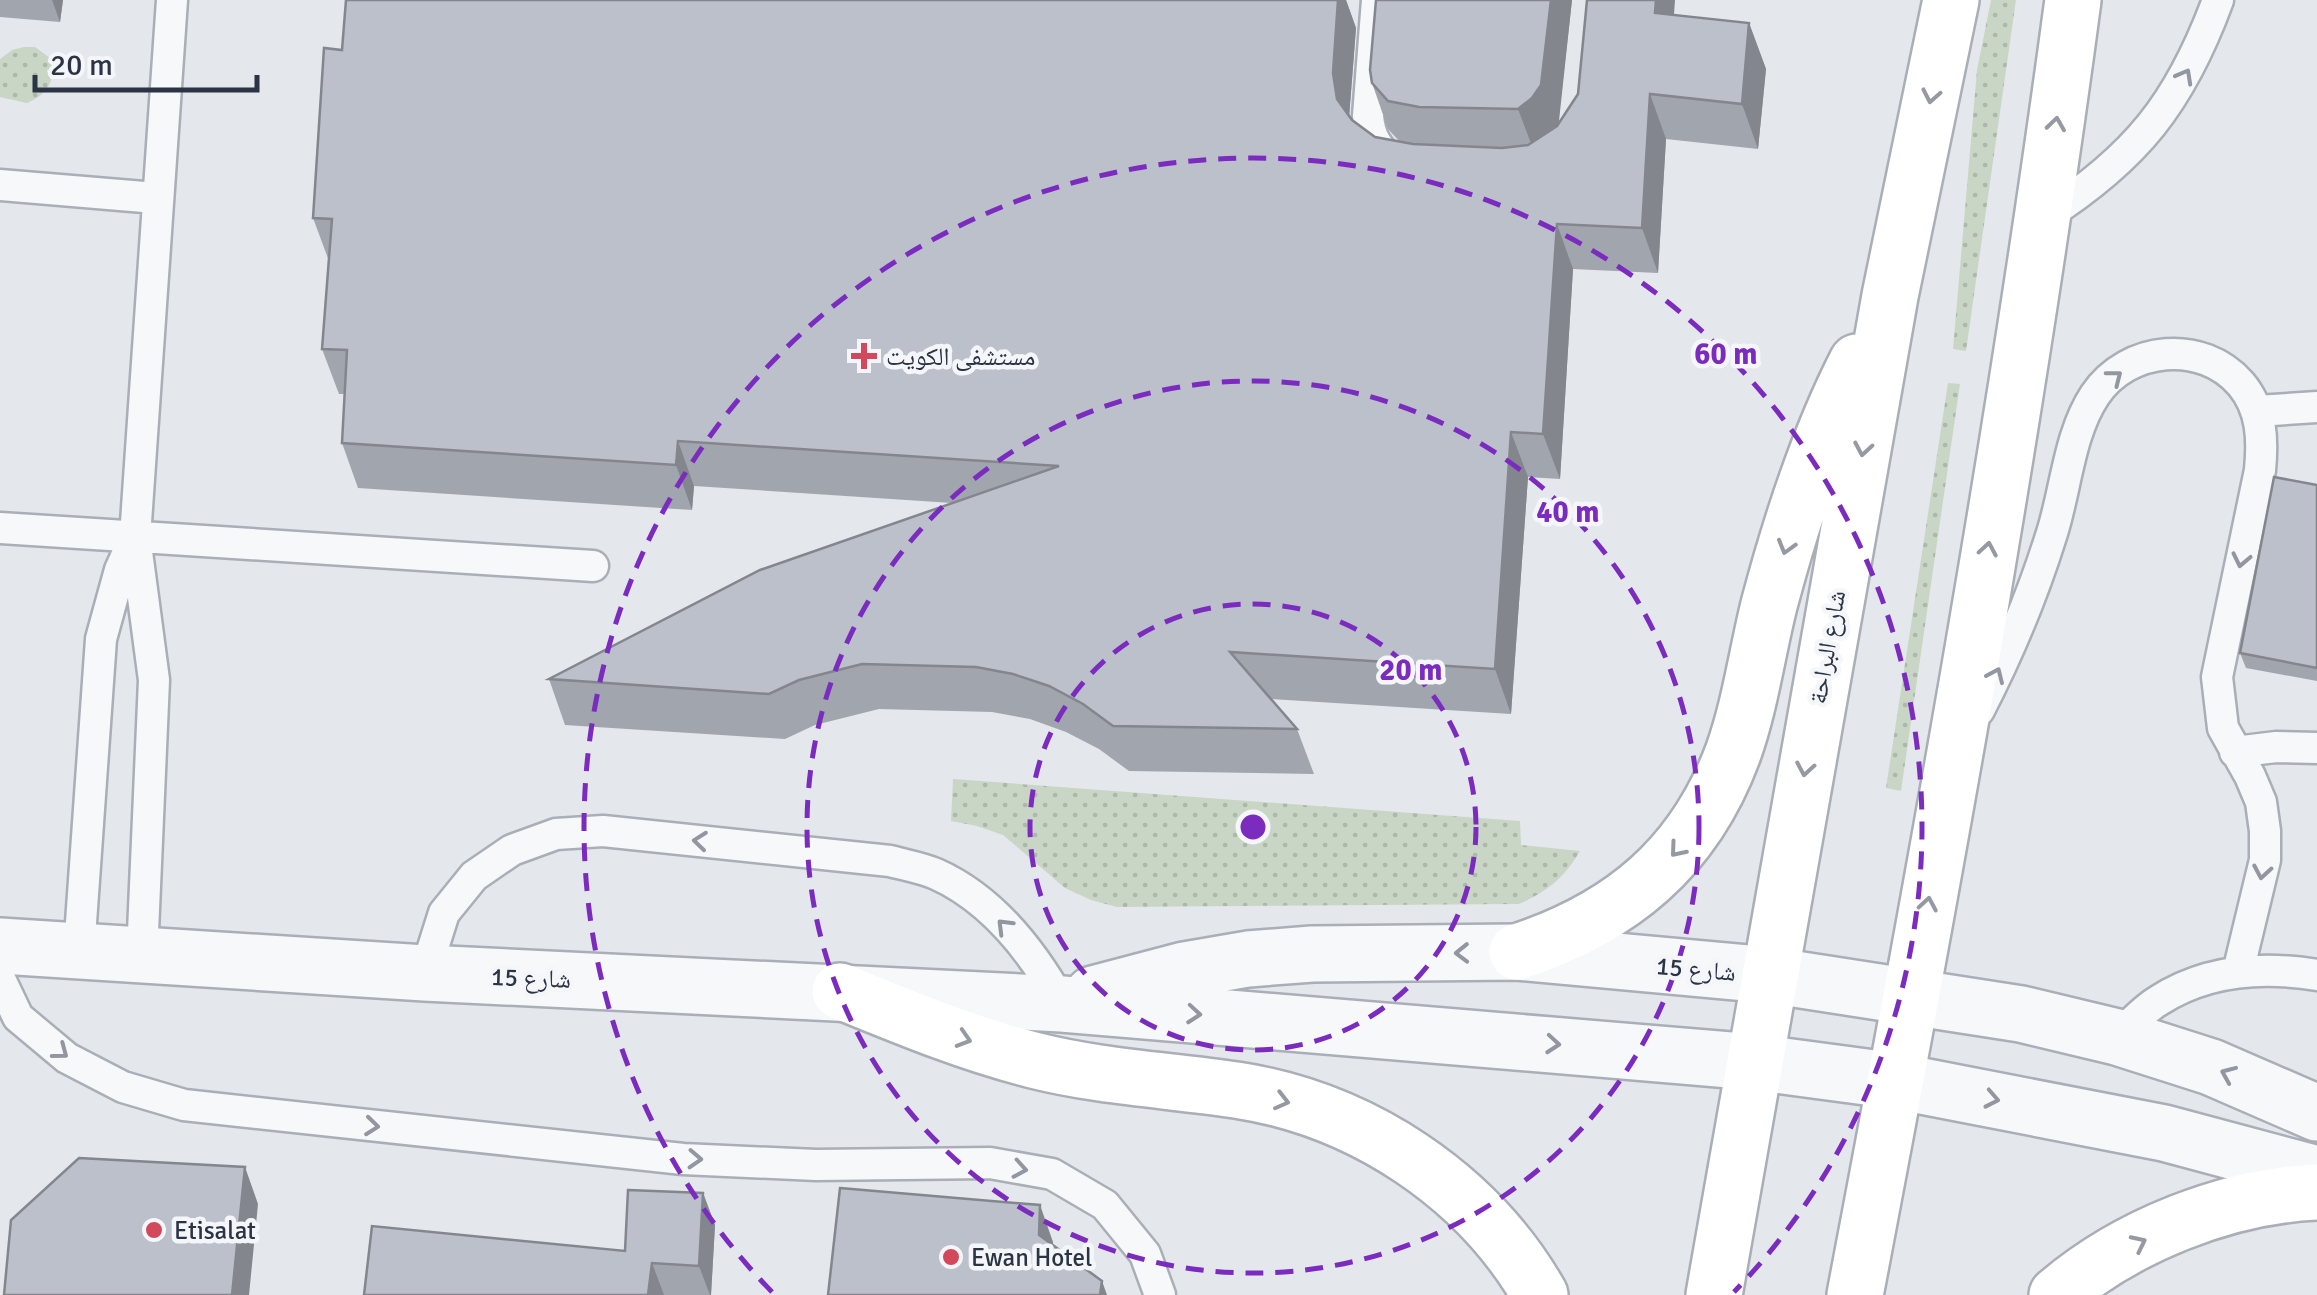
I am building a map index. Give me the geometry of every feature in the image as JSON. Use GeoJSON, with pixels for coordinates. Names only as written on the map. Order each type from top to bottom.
{"type":"FeatureCollection","features":[{"type":"Feature","properties":{"kind":"street","name":"شارع البراحة"},"geometry":{"type":"LineString","coordinates":[[1714,1295],[1890,296],[1950,0]]}},
{"type":"Feature","properties":{"kind":"street"},"geometry":{"type":"LineString","coordinates":[[1855,1295],[1953,762],[2044,217],[2073,0]]}},
{"type":"Feature","properties":{"kind":"street"},"geometry":{"type":"LineString","coordinates":[[1518,952],[1558,939],[1632,896],[1693,831],[1716,792],[1734,750],[1770,601],[1801,495],[1841,394],[1890,296]]}},
{"type":"Feature","properties":{"kind":"street","name":"شارع 15"},"geometry":{"type":"LineString","coordinates":[[0,946],[425,973],[1062,1004],[1754,1062],[1896,1081],[2164,1132],[2317,1174]]}},
{"type":"Feature","properties":{"kind":"street","name":"شارع 15"},"geometry":{"type":"LineString","coordinates":[[1062,1004],[1184,970],[1248,959],[1312,954],[1518,952],[1769,976],[2021,1014],[2116,1037],[2211,1067],[2317,1113]]}},
{"type":"Feature","properties":{"kind":"street"},"geometry":{"type":"LineString","coordinates":[[840,991],[936,1031],[1034,1060],[1134,1080],[1237,1090],[1294,1103],[1350,1124],[1401,1150],[1448,1185],[1491,1226],[1528,1272],[1540,1295]]}},
{"type":"Feature","properties":{"kind":"street"},"geometry":{"type":"LineString","coordinates":[[2057,1295],[2117,1253],[2178,1224],[2241,1204],[2317,1192]]}},
{"type":"Feature","properties":{"kind":"lane"},"geometry":{"type":"LineString","coordinates":[[142,955],[154,680],[135,537],[172,0]]}},
{"type":"Feature","properties":{"kind":"lane"},"geometry":{"type":"LineString","coordinates":[[1377,0],[1370,135],[1380,151],[1396,164],[1414,168]]}},
{"type":"Feature","properties":{"kind":"lane"},"geometry":{"type":"LineString","coordinates":[[2044,217],[2093,185],[2136,146],[2172,99],[2200,48],[2218,0]]}},
{"type":"Feature","properties":{"kind":"lane"},"geometry":{"type":"LineString","coordinates":[[0,185],[156,198]]}},
{"type":"Feature","properties":{"kind":"lane"},"geometry":{"type":"LineString","coordinates":[[1953,762],[2024,611],[2052,532],[2082,421],[2096,394],[2116,373],[2143,359],[2172,352],[2203,356],[2220,365],[2242,385],[2257,411],[2263,440],[2217,678],[2223,728],[2261,802],[2266,831],[2262,874],[2238,972]]}},
{"type":"Feature","properties":{"kind":"lane"},"geometry":{"type":"LineString","coordinates":[[2257,411],[2317,407]]}},
{"type":"Feature","properties":{"kind":"lane"},"geometry":{"type":"LineString","coordinates":[[0,528],[592,566]]}},
{"type":"Feature","properties":{"kind":"lane"},"geometry":{"type":"LineString","coordinates":[[79,951],[100,640],[120,570],[135,537]]}},
{"type":"Feature","properties":{"kind":"lane"},"geometry":{"type":"LineString","coordinates":[[2234,752],[2317,748]]}},
{"type":"Feature","properties":{"kind":"lane"},"geometry":{"type":"LineString","coordinates":[[425,973],[444,913],[474,876],[512,850],[556,834],[602,830],[890,861],[935,874],[975,897],[1009,930],[1038,962],[1062,1004]]}},
{"type":"Feature","properties":{"kind":"lane"},"geometry":{"type":"LineString","coordinates":[[2116,1037],[2156,1002],[2195,982],[2238,972],[2282,969],[2317,976]]}},
{"type":"Feature","properties":{"kind":"lane"},"geometry":{"type":"LineString","coordinates":[[0,979],[18,1017],[67,1058],[123,1088],[184,1105],[683,1159],[816,1165],[990,1164],[1052,1174],[1105,1206],[1145,1254],[1160,1295]]}},
{"type":"Feature","properties":{"kind":"green space"},"geometry":{"type":"Polygon","coordinates":[[[1991,0],[2016,0],[1966,351],[1953,349],[1977,70],[1991,0]]]}},
{"type":"Feature","properties":{"kind":"green space"},"geometry":{"type":"Polygon","coordinates":[[[24,47],[35,47],[54,61],[48,87],[27,103],[0,97],[0,59],[24,47]]]}},
{"type":"Feature","properties":{"kind":"green space"},"geometry":{"type":"Polygon","coordinates":[[[1948,383],[1960,384],[1901,791],[1886,788],[1948,383]]]}},
{"type":"Feature","properties":{"kind":"green space"},"geometry":{"type":"Polygon","coordinates":[[[953,779],[1520,821],[1521,845],[1580,851],[1554,883],[1519,904],[1117,907],[1065,888],[1003,835],[951,821],[953,779]]]}},
{"type":"Feature","properties":{"kind":"building"},"geometry":{"type":"Polygon","coordinates":[[[346,0],[1338,0],[1333,73],[1337,99],[1352,120],[1375,137],[1413,144],[1502,148],[1528,145],[1557,126],[1578,94],[1587,0],[1656,0],[1655,13],[1749,23],[1742,104],[1650,94],[1642,228],[1557,224],[1543,434],[1511,432],[1495,669],[1230,652],[1297,729],[1113,726],[1049,686],[976,667],[862,664],[799,680],[769,694],[549,679],[760,570],[1059,466],[678,441],[676,465],[342,443],[347,350],[322,349],[332,219],[313,218],[324,48],[342,50],[346,0]]]}},
{"type":"Feature","properties":{"kind":"building"},"geometry":{"type":"Polygon","coordinates":[[[1376,0],[1551,0],[1541,85],[1518,109],[1419,107],[1388,101],[1372,83],[1370,70],[1376,0]]]}},
{"type":"Feature","properties":{"kind":"building"},"geometry":{"type":"Polygon","coordinates":[[[2274,477],[2317,485],[2317,668],[2240,653],[2274,477]]]}},
{"type":"Feature","properties":{"kind":"building","name":"Etisalat"},"geometry":{"type":"Polygon","coordinates":[[[79,1158],[245,1167],[232,1295],[4,1295],[11,1220],[79,1158]]]}},
{"type":"Feature","properties":{"kind":"building"},"geometry":{"type":"Polygon","coordinates":[[[840,1188],[1040,1205],[1039,1235],[1102,1281],[1100,1295],[828,1295],[840,1188]]]}},
{"type":"Feature","properties":{"kind":"building"},"geometry":{"type":"Polygon","coordinates":[[[628,1190],[703,1193],[699,1266],[652,1263],[648,1295],[364,1295],[372,1226],[625,1251],[628,1190]]]}},
{"type":"Feature","properties":{"kind":"place","name":"مستشفى الكويت"},"geometry":{"type":"Point","coordinates":[864,356]}},
{"type":"Feature","properties":{"kind":"place","name":"Etisalat"},"geometry":{"type":"Point","coordinates":[154,1230]}},
{"type":"Feature","properties":{"kind":"place","name":"Ewan Hotel"},"geometry":{"type":"Point","coordinates":[951,1257]}}]}
